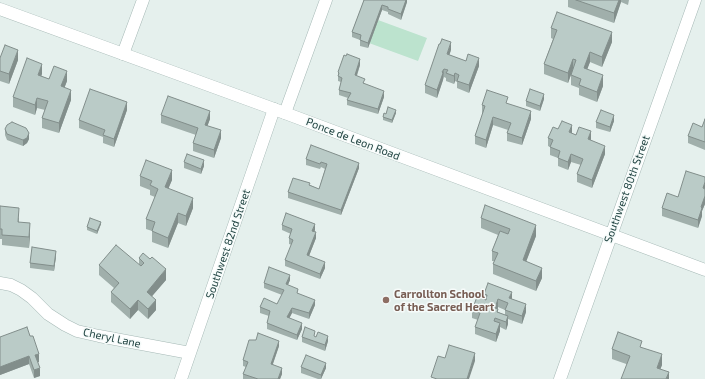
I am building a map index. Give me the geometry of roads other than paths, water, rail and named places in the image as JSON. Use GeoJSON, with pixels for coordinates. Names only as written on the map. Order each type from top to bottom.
{"type":"FeatureCollection","features":[{"type":"Feature","properties":{"kind":"street"},"geometry":{"type":"LineString","coordinates":[[123,54],[142,0]]}},
{"type":"Feature","properties":{"kind":"street","name":"Southwest 82nd Street"},"geometry":{"type":"LineString","coordinates":[[181,379],[280,111],[326,0]]}},
{"type":"Feature","properties":{"kind":"street","name":"Southwest 80th Street"},"geometry":{"type":"LineString","coordinates":[[560,379],[695,0]]}},
{"type":"Feature","properties":{"kind":"street","name":"Ponce de Leon Road"},"geometry":{"type":"LineString","coordinates":[[0,9],[280,111],[705,270]]}},
{"type":"Feature","properties":{"kind":"street","name":"Cheryl Lane"},"geometry":{"type":"LineString","coordinates":[[0,283],[11,285],[21,290],[32,298],[48,314],[77,331],[190,353]]}},
{"type":"Feature","properties":{"kind":"place","name":"Carrollton School of the Sacred Heart"},"geometry":{"type":"Point","coordinates":[386,300]}}]}
